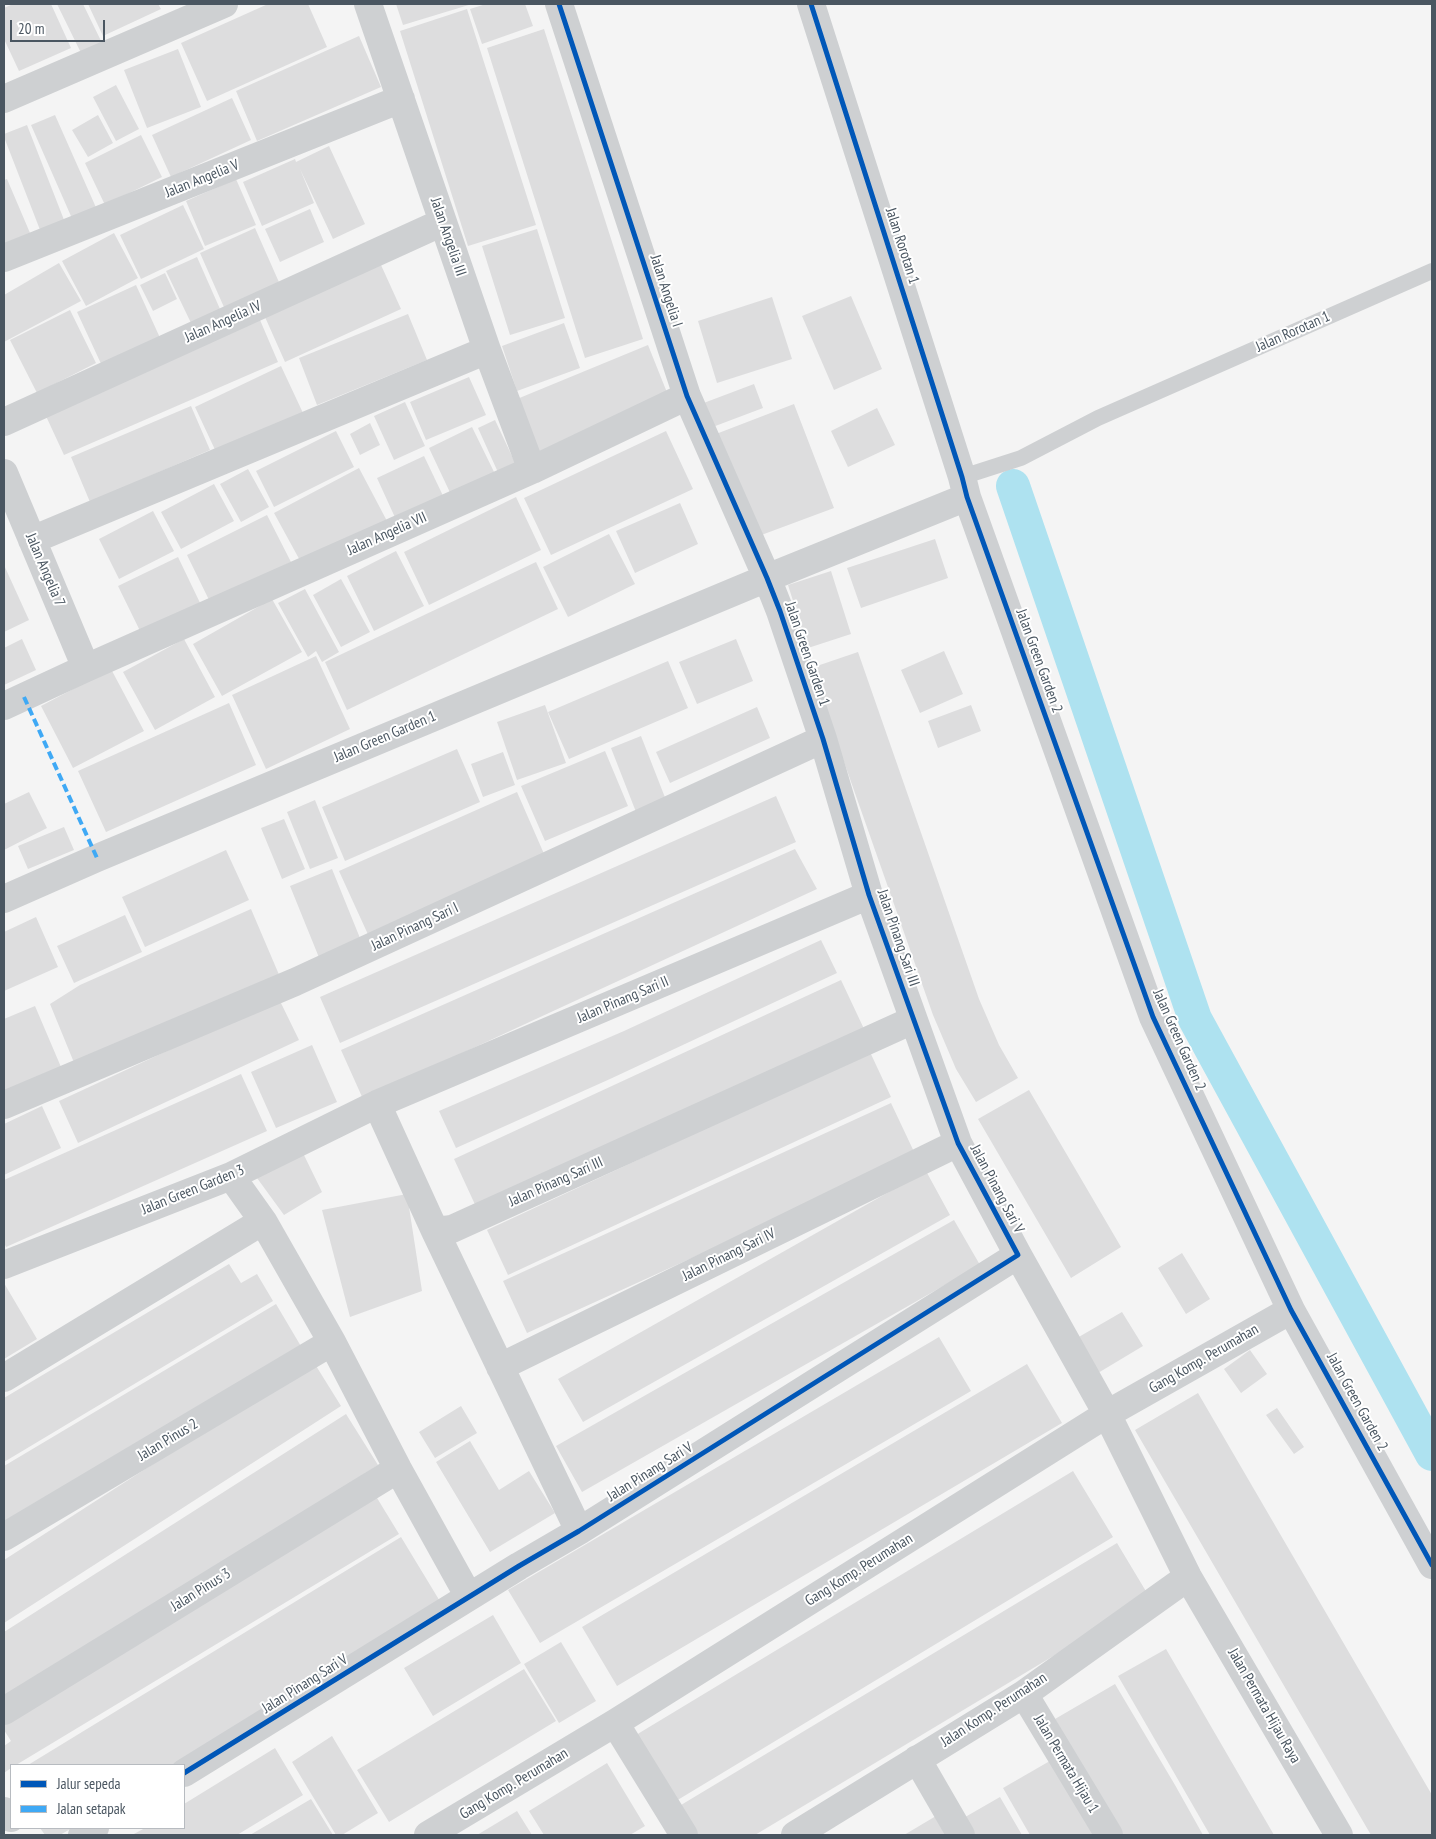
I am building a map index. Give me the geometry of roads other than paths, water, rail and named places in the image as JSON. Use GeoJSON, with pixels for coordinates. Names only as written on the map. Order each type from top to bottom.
{"type":"FeatureCollection","features":[{"type":"Feature","properties":{"kind":"street"},"geometry":{"type":"LineString","coordinates":[[4,99],[224,4]]}},
{"type":"Feature","properties":{"kind":"street","name":"Jalan Angelia III"},"geometry":{"type":"LineString","coordinates":[[368,4],[486,350],[532,470]]}},
{"type":"Feature","properties":{"kind":"street","name":"Jalan Angelia I"},"geometry":{"type":"LineString","coordinates":[[560,4],[686,396],[768,578]]}},
{"type":"Feature","properties":{"kind":"street","name":"Jalan Rorotan 1"},"geometry":{"type":"LineString","coordinates":[[811,4],[969,481]]}},
{"type":"Feature","properties":{"kind":"street","name":"Jalan Angelia V"},"geometry":{"type":"LineString","coordinates":[[4,258],[400,99]]}},
{"type":"Feature","properties":{"kind":"street","name":"Jalan Angelia IV"},"geometry":{"type":"LineString","coordinates":[[4,422],[443,222]]}},
{"type":"Feature","properties":{"kind":"street"},"geometry":{"type":"LineString","coordinates":[[32,540],[486,350]]}},
{"type":"Feature","properties":{"kind":"street","name":"Jalan Angelia VII"},"geometry":{"type":"LineString","coordinates":[[4,706],[532,470],[686,396]]}},
{"type":"Feature","properties":{"kind":"street","name":"Jalan Angelia 7"},"geometry":{"type":"LineString","coordinates":[[4,473],[86,668]]}},
{"type":"Feature","properties":{"kind":"street","name":"Jalan Green Garden 1"},"geometry":{"type":"LineString","coordinates":[[4,899],[115,850],[768,578],[969,481]]}},
{"type":"Feature","properties":{"kind":"street","name":"Jalan Green Garden 2"},"geometry":{"type":"LineString","coordinates":[[969,481],[1153,1017],[1292,1310],[1432,1565]]}},
{"type":"Feature","properties":{"kind":"street","name":"Jalan Green Garden 1"},"geometry":{"type":"LineString","coordinates":[[768,578],[823,739]]}},
{"type":"Feature","properties":{"kind":"street","name":"Jalan Pinang Sari III"},"geometry":{"type":"LineString","coordinates":[[823,739],[869,895],[958,1143]]}},
{"type":"Feature","properties":{"kind":"street","name":"Jalan Pinang Sari I"},"geometry":{"type":"LineString","coordinates":[[4,1105],[295,982],[823,739]]}},
{"type":"Feature","properties":{"kind":"street","name":"Jalan Pinang Sari II"},"geometry":{"type":"LineString","coordinates":[[377,1104],[869,895]]}},
{"type":"Feature","properties":{"kind":"street","name":"Jalan Pinang Sari III"},"geometry":{"type":"LineString","coordinates":[[435,1231],[452,1229],[913,1020]]}},
{"type":"Feature","properties":{"kind":"street"},"geometry":{"type":"LineString","coordinates":[[377,1104],[435,1231],[579,1531]]}},
{"type":"Feature","properties":{"kind":"street","name":"Jalan Green Garden 3"},"geometry":{"type":"LineString","coordinates":[[4,1265],[230,1176],[377,1104]]}},
{"type":"Feature","properties":{"kind":"street","name":"Jalan Pinang Sari V"},"geometry":{"type":"LineString","coordinates":[[185,1772],[579,1531],[1018,1255],[958,1143]]}},
{"type":"Feature","properties":{"kind":"street","name":"Jalan Pinang Sari IV"},"geometry":{"type":"LineString","coordinates":[[500,1367],[958,1143]]}},
{"type":"Feature","properties":{"kind":"street"},"geometry":{"type":"LineString","coordinates":[[230,1176],[263,1220],[332,1342],[398,1469],[469,1597]]}},
{"type":"Feature","properties":{"kind":"street"},"geometry":{"type":"LineString","coordinates":[[4,1378],[263,1220]]}},
{"type":"Feature","properties":{"kind":"street"},"geometry":{"type":"LineString","coordinates":[[1018,1255],[1107,1414],[1188,1578]]}},
{"type":"Feature","properties":{"kind":"street","name":"Gang Komp. Perumahan"},"geometry":{"type":"LineString","coordinates":[[428,1835],[615,1723],[1107,1414],[1292,1310]]}},
{"type":"Feature","properties":{"kind":"street","name":"Jalan Pinus 2"},"geometry":{"type":"LineString","coordinates":[[4,1537],[332,1342]]}},
{"type":"Feature","properties":{"kind":"street","name":"Jalan Pinus 3"},"geometry":{"type":"LineString","coordinates":[[4,1711],[398,1469]]}},
{"type":"Feature","properties":{"kind":"street","name":"Jalan Komp. Perumahan"},"geometry":{"type":"LineString","coordinates":[[796,1835],[1024,1694],[1188,1578]]}},
{"type":"Feature","properties":{"kind":"street","name":"Jalan Permata Hijau Raya"},"geometry":{"type":"LineString","coordinates":[[1188,1578],[1339,1835]]}},
{"type":"Feature","properties":{"kind":"street","name":"Jalan Permata Hijau 1"},"geometry":{"type":"LineString","coordinates":[[1024,1694],[1109,1835]]}},
{"type":"Feature","properties":{"kind":"street"},"geometry":{"type":"LineString","coordinates":[[615,1723],[684,1835]]}},
{"type":"Feature","properties":{"kind":"street"},"geometry":{"type":"LineString","coordinates":[[917,1760],[961,1835]]}},
{"type":"Feature","properties":{"kind":"street"},"geometry":{"type":"LineString","coordinates":[[82,1835],[93,1829]]}},
{"type":"Feature","properties":{"kind":"lane","name":"Jalan Rorotan 1"},"geometry":{"type":"LineString","coordinates":[[969,481],[1021,458],[1098,418],[1432,271]]}},
{"type":"Feature","properties":{"kind":"waterway"},"geometry":{"type":"LineString","coordinates":[[1013,486],[1195,1019],[1432,1454]]}}]}
